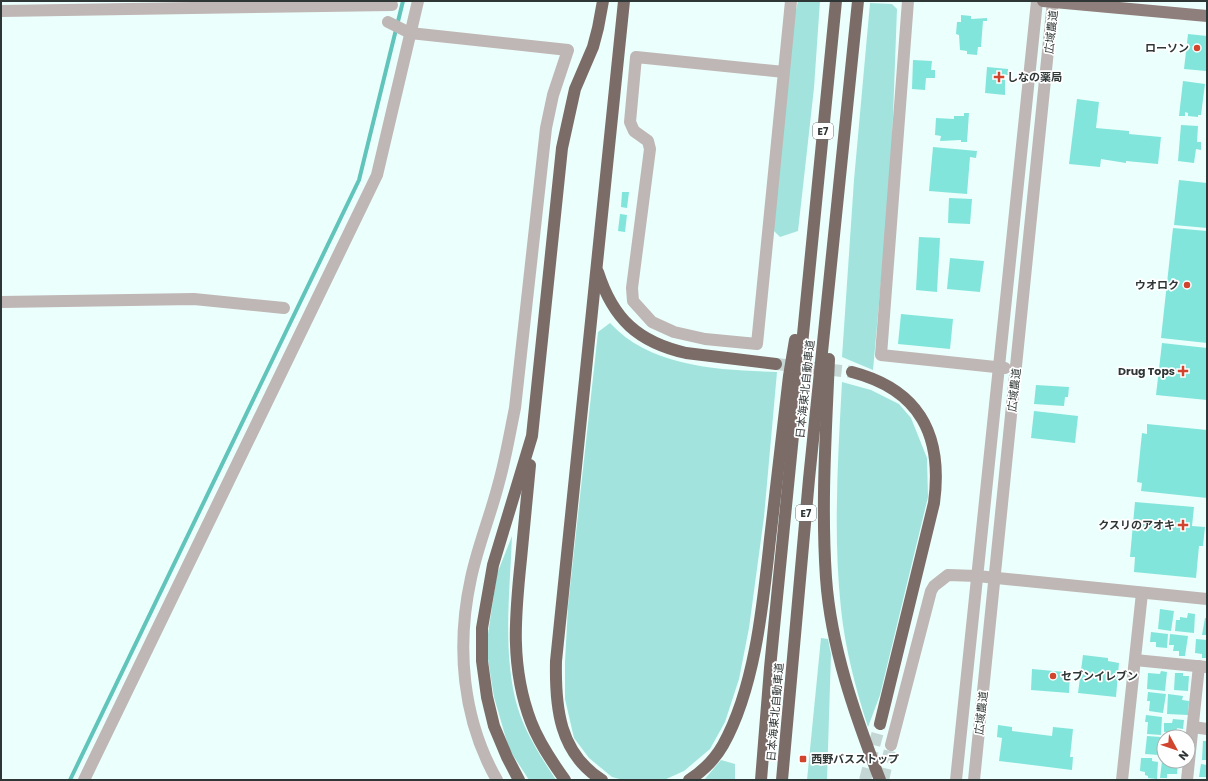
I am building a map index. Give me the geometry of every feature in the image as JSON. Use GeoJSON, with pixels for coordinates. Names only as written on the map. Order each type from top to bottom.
{"type":"FeatureCollection","features":[{"type":"Feature","properties":{"kind":"highway"},"geometry":{"type":"LineString","coordinates":[[564,780],[547,755],[531,722],[521,690],[516,661],[514,626],[562,148],[575,89],[593,47],[603,1]]}},
{"type":"Feature","properties":{"kind":"highway"},"geometry":{"type":"LineString","coordinates":[[602,780],[590,772],[574,754],[565,736],[558,714],[555,689],[556,661],[624,1]]}},
{"type":"Feature","properties":{"kind":"highway","name":"日本海東北自動車道"},"geometry":{"type":"LineString","coordinates":[[760,780],[836,1]]}},
{"type":"Feature","properties":{"kind":"highway","name":"日本海東北自動車道"},"geometry":{"type":"LineString","coordinates":[[782,780],[809,479],[858,1]]}},
{"type":"Feature","properties":{"kind":"highway"},"geometry":{"type":"LineString","coordinates":[[833,246],[823,510],[826,579],[832,624],[847,689],[880,780]]}},
{"type":"Feature","properties":{"kind":"highway"},"geometry":{"type":"LineString","coordinates":[[689,780],[709,764],[722,745],[737,712],[762,615],[789,376],[811,248]]}},
{"type":"Feature","properties":{"kind":"highway"},"geometry":{"type":"LineString","coordinates":[[597,269],[602,285],[614,310],[628,326],[648,340],[673,350],[686,353],[776,364]]}},
{"type":"Feature","properties":{"kind":"highway"},"geometry":{"type":"LineString","coordinates":[[852,372],[879,382],[907,400],[928,428],[936,460],[937,480],[934,503],[880,724]]}},
{"type":"Feature","properties":{"kind":"highway"},"geometry":{"type":"LineString","coordinates":[[519,780],[507,757],[494,726],[487,697],[482,661],[482,628],[493,565],[532,436]]}},
{"type":"Feature","properties":{"kind":"main road"},"geometry":{"type":"LineString","coordinates":[[1050,1],[1207,16]]}},
{"type":"Feature","properties":{"kind":"street"},"geometry":{"type":"LineString","coordinates":[[84,780],[377,175],[418,1]]}},
{"type":"Feature","properties":{"kind":"street"},"geometry":{"type":"LineString","coordinates":[[784,72],[636,57],[630,122],[634,131],[648,141],[650,149],[632,288],[633,301],[652,322],[674,332],[705,339],[757,344],[784,72],[791,1]]}},
{"type":"Feature","properties":{"kind":"street"},"geometry":{"type":"LineString","coordinates":[[908,1],[881,355],[1016,369]]}},
{"type":"Feature","properties":{"kind":"street","name":"広域農道"},"geometry":{"type":"LineString","coordinates":[[956,780],[1037,1]]}},
{"type":"Feature","properties":{"kind":"street","name":"広域農道"},"geometry":{"type":"LineString","coordinates":[[974,780],[1016,369],[1050,1]]}},
{"type":"Feature","properties":{"kind":"street"},"geometry":{"type":"LineString","coordinates":[[1,11],[392,5]]}},
{"type":"Feature","properties":{"kind":"street"},"geometry":{"type":"LineString","coordinates":[[388,22],[410,33],[568,50],[553,95],[546,128],[515,408],[507,449],[473,570],[466,610],[463,646],[464,678],[478,741],[497,780]]}},
{"type":"Feature","properties":{"kind":"street"},"geometry":{"type":"LineString","coordinates":[[1,302],[194,299],[284,308]]}},
{"type":"Feature","properties":{"kind":"street"},"geometry":{"type":"LineString","coordinates":[[891,745],[931,591],[934,586],[948,575],[977,576],[1207,600]]}},
{"type":"Feature","properties":{"kind":"street"},"geometry":{"type":"LineString","coordinates":[[1122,780],[1142,593]]}},
{"type":"Feature","properties":{"kind":"street"},"geometry":{"type":"LineString","coordinates":[[1135,660],[1203,667],[1193,727],[1188,780]]}},
{"type":"Feature","properties":{"kind":"street"},"geometry":{"type":"LineString","coordinates":[[1193,727],[1207,729]]}},
{"type":"Feature","properties":{"kind":"shaded area"},"geometry":{"type":"Polygon","coordinates":[[[798,1],[820,1],[814,88],[798,231],[780,237],[771,228],[793,23],[798,1]]]}},
{"type":"Feature","properties":{"kind":"shaded area"},"geometry":{"type":"Polygon","coordinates":[[[870,3],[892,4],[897,9],[891,170],[873,370],[842,357],[854,180],[870,3]]]}},
{"type":"Feature","properties":{"kind":"shaded area"},"geometry":{"type":"Polygon","coordinates":[[[610,323],[627,338],[666,358],[688,364],[733,370],[777,372],[764,517],[749,628],[739,679],[725,722],[710,749],[684,771],[664,780],[623,780],[612,777],[589,758],[574,738],[565,699],[568,606],[598,332],[610,323]]]}},
{"type":"Feature","properties":{"kind":"shaded area"},"geometry":{"type":"Polygon","coordinates":[[[842,382],[871,390],[899,404],[911,418],[927,458],[928,497],[880,695],[868,727],[848,654],[841,609],[837,552],[837,496],[842,382]]]}},
{"type":"Feature","properties":{"kind":"shaded area"},"geometry":{"type":"Polygon","coordinates":[[[512,536],[508,617],[511,678],[522,720],[537,751],[556,780],[529,780],[509,749],[494,697],[486,647],[497,574],[512,536]]]}},
{"type":"Feature","properties":{"kind":"shaded area"},"geometry":{"type":"Polygon","coordinates":[[[821,638],[828,639],[831,654],[827,780],[807,780],[821,638]]]}},
{"type":"Feature","properties":{"kind":"shaded area"},"geometry":{"type":"Polygon","coordinates":[[[721,760],[735,764],[735,780],[704,780],[721,760]]]}},
{"type":"Feature","properties":{"kind":"building"},"geometry":{"type":"Polygon","coordinates":[[[961,15],[971,16],[971,19],[987,18],[987,21],[983,21],[981,47],[978,47],[977,55],[967,54],[967,51],[960,50],[959,35],[956,34],[957,22],[961,22],[961,15]]]}},
{"type":"Feature","properties":{"kind":"building","name":"ローソン"},"geometry":{"type":"Polygon","coordinates":[[[1188,34],[1207,36],[1206,71],[1184,69],[1188,34]]]}},
{"type":"Feature","properties":{"kind":"building"},"geometry":{"type":"Polygon","coordinates":[[[913,60],[932,61],[931,70],[935,70],[935,78],[926,78],[925,90],[912,89],[913,60]]]}},
{"type":"Feature","properties":{"kind":"building"},"geometry":{"type":"Polygon","coordinates":[[[987,67],[1008,69],[1008,75],[1005,75],[1005,95],[985,93],[987,67]]]}},
{"type":"Feature","properties":{"kind":"building"},"geometry":{"type":"Polygon","coordinates":[[[1183,81],[1205,84],[1201,115],[1198,115],[1198,117],[1188,116],[1188,113],[1185,112],[1185,116],[1179,116],[1183,81]]]}},
{"type":"Feature","properties":{"kind":"building"},"geometry":{"type":"Polygon","coordinates":[[[1077,99],[1099,102],[1096,128],[1129,131],[1129,134],[1161,137],[1158,164],[1126,161],[1126,163],[1101,159],[1100,167],[1069,164],[1077,99]]]}},
{"type":"Feature","properties":{"kind":"building"},"geometry":{"type":"Polygon","coordinates":[[[964,113],[969,113],[967,142],[961,142],[961,140],[940,141],[941,136],[935,135],[936,118],[954,119],[954,116],[964,116],[964,113]]]}},
{"type":"Feature","properties":{"kind":"building"},"geometry":{"type":"Polygon","coordinates":[[[1181,125],[1198,126],[1197,142],[1201,142],[1201,150],[1196,149],[1194,163],[1178,161],[1181,125]]]}},
{"type":"Feature","properties":{"kind":"building"},"geometry":{"type":"Polygon","coordinates":[[[933,147],[977,151],[976,158],[970,157],[967,194],[929,191],[933,147]]]}},
{"type":"Feature","properties":{"kind":"building"},"geometry":{"type":"Polygon","coordinates":[[[1179,180],[1207,183],[1207,228],[1174,225],[1179,180]]]}},
{"type":"Feature","properties":{"kind":"building"},"geometry":{"type":"Polygon","coordinates":[[[622,192],[629,192],[627,208],[621,207],[622,192]]]}},
{"type":"Feature","properties":{"kind":"building"},"geometry":{"type":"Polygon","coordinates":[[[949,198],[972,199],[970,224],[948,223],[949,198]]]}},
{"type":"Feature","properties":{"kind":"building"},"geometry":{"type":"Polygon","coordinates":[[[620,214],[627,215],[625,232],[618,231],[620,214]]]}},
{"type":"Feature","properties":{"kind":"building","name":"ウオロク"},"geometry":{"type":"Polygon","coordinates":[[[1173,228],[1207,231],[1207,343],[1161,338],[1173,228]]]}},
{"type":"Feature","properties":{"kind":"building"},"geometry":{"type":"Polygon","coordinates":[[[919,237],[940,238],[937,292],[916,290],[919,237]]]}},
{"type":"Feature","properties":{"kind":"building"},"geometry":{"type":"Polygon","coordinates":[[[950,258],[984,261],[980,292],[947,289],[950,258]]]}},
{"type":"Feature","properties":{"kind":"building"},"geometry":{"type":"Polygon","coordinates":[[[901,314],[953,319],[950,349],[898,344],[901,314]]]}},
{"type":"Feature","properties":{"kind":"building","name":"Drug Tops"},"geometry":{"type":"Polygon","coordinates":[[[1162,343],[1207,348],[1207,400],[1156,395],[1162,343]]]}},
{"type":"Feature","properties":{"kind":"building"},"geometry":{"type":"Polygon","coordinates":[[[1036,385],[1069,387],[1068,397],[1065,397],[1064,406],[1034,404],[1036,385]]]}},
{"type":"Feature","properties":{"kind":"building"},"geometry":{"type":"Polygon","coordinates":[[[1034,411],[1078,416],[1075,443],[1031,438],[1034,411]]]}},
{"type":"Feature","properties":{"kind":"building"},"geometry":{"type":"Polygon","coordinates":[[[1147,424],[1207,430],[1207,498],[1141,491],[1142,483],[1137,482],[1142,433],[1147,434],[1147,424]]]}},
{"type":"Feature","properties":{"kind":"building"},"geometry":{"type":"Polygon","coordinates":[[[1135,502],[1194,507],[1192,526],[1205,527],[1203,546],[1199,546],[1196,578],[1134,572],[1135,557],[1130,557],[1135,502]]]}},
{"type":"Feature","properties":{"kind":"building"},"geometry":{"type":"Polygon","coordinates":[[[1160,609],[1174,611],[1171,631],[1158,629],[1160,609]]]}},
{"type":"Feature","properties":{"kind":"building"},"geometry":{"type":"Polygon","coordinates":[[[1188,613],[1195,614],[1194,633],[1175,631],[1176,620],[1180,620],[1180,617],[1187,618],[1188,613]]]}},
{"type":"Feature","properties":{"kind":"building"},"geometry":{"type":"Polygon","coordinates":[[[1205,618],[1207,618],[1207,635],[1202,635],[1205,618]]]}},
{"type":"Feature","properties":{"kind":"building"},"geometry":{"type":"Polygon","coordinates":[[[1151,632],[1168,634],[1167,648],[1156,647],[1156,642],[1150,642],[1151,632]]]}},
{"type":"Feature","properties":{"kind":"building"},"geometry":{"type":"Polygon","coordinates":[[[1170,634],[1188,636],[1185,656],[1179,656],[1179,651],[1173,651],[1174,645],[1169,645],[1170,634]]]}},
{"type":"Feature","properties":{"kind":"building"},"geometry":{"type":"Polygon","coordinates":[[[1196,639],[1207,640],[1207,658],[1202,658],[1202,654],[1195,653],[1196,639]]]}},
{"type":"Feature","properties":{"kind":"building"},"geometry":{"type":"Polygon","coordinates":[[[1083,655],[1108,658],[1108,661],[1119,663],[1116,697],[1078,693],[1083,655]]]}},
{"type":"Feature","properties":{"kind":"building"},"geometry":{"type":"Polygon","coordinates":[[[1032,669],[1065,672],[1065,674],[1070,674],[1069,693],[1031,690],[1032,669]]]}},
{"type":"Feature","properties":{"kind":"building"},"geometry":{"type":"Polygon","coordinates":[[[1161,671],[1167,672],[1165,691],[1147,689],[1148,673],[1160,674],[1161,671]]]}},
{"type":"Feature","properties":{"kind":"building"},"geometry":{"type":"Polygon","coordinates":[[[1175,673],[1183,673],[1183,676],[1189,676],[1188,691],[1174,690],[1175,673]]]}},
{"type":"Feature","properties":{"kind":"building"},"geometry":{"type":"Polygon","coordinates":[[[1148,692],[1166,694],[1163,713],[1149,711],[1150,701],[1147,701],[1148,692]]]}},
{"type":"Feature","properties":{"kind":"building"},"geometry":{"type":"Polygon","coordinates":[[[1168,694],[1183,696],[1182,700],[1189,701],[1188,715],[1167,714],[1168,694]]]}},
{"type":"Feature","properties":{"kind":"building"},"geometry":{"type":"Polygon","coordinates":[[[1146,715],[1162,717],[1161,729],[1156,729],[1156,735],[1147,734],[1148,722],[1145,722],[1146,715]]]}},
{"type":"Feature","properties":{"kind":"building"},"geometry":{"type":"Polygon","coordinates":[[[1173,719],[1184,720],[1183,729],[1164,729],[1164,723],[1172,723],[1173,719]]]}},
{"type":"Feature","properties":{"kind":"building"},"geometry":{"type":"Polygon","coordinates":[[[998,725],[1012,727],[1012,731],[1052,736],[1053,727],[1073,729],[1070,757],[1073,757],[1072,770],[999,761],[1002,738],[997,737],[998,725]]]}},
{"type":"Feature","properties":{"kind":"building"},"geometry":{"type":"Polygon","coordinates":[[[1147,736],[1156,737],[1156,755],[1145,754],[1147,736]]]}},
{"type":"Feature","properties":{"kind":"building"},"geometry":{"type":"Polygon","coordinates":[[[1203,741],[1207,741],[1207,760],[1202,760],[1203,741]]]}},
{"type":"Feature","properties":{"kind":"building"},"geometry":{"type":"Polygon","coordinates":[[[1141,758],[1152,758],[1152,761],[1156,762],[1157,779],[1148,778],[1148,776],[1145,775],[1145,772],[1140,771],[1141,758]]]}},
{"type":"Feature","properties":{"kind":"building"},"geometry":{"type":"Polygon","coordinates":[[[1201,764],[1207,765],[1207,777],[1199,777],[1201,764]]]}},
{"type":"Feature","properties":{"kind":"building"},"geometry":{"type":"Polygon","coordinates":[[[1161,769],[1177,769],[1177,774],[1167,774],[1167,778],[1160,778],[1161,769]]]}},
{"type":"Feature","properties":{"kind":"waterway"},"geometry":{"type":"LineString","coordinates":[[70,780],[359,180],[403,1]]}},
{"type":"Feature","properties":{"kind":"tunnel"},"geometry":{"type":"LineString","coordinates":[[776,364],[852,372]]}},
{"type":"Feature","properties":{"kind":"tunnel"},"geometry":{"type":"LineString","coordinates":[[865,780],[880,724]]}},
{"type":"Feature","properties":{"kind":"tunnel"},"geometry":{"type":"LineString","coordinates":[[883,780],[891,745]]}},
{"type":"Feature","properties":{"kind":"place","name":"ローソン"},"geometry":{"type":"Point","coordinates":[1197,48]}},
{"type":"Feature","properties":{"kind":"place","name":"しなの薬局"},"geometry":{"type":"Point","coordinates":[999,77]}},
{"type":"Feature","properties":{"kind":"place","name":"ウオロク"},"geometry":{"type":"Point","coordinates":[1187,285]}},
{"type":"Feature","properties":{"kind":"place","name":"Drug Tops"},"geometry":{"type":"Point","coordinates":[1183,371]}},
{"type":"Feature","properties":{"kind":"place","name":"クスリのアオキ"},"geometry":{"type":"Point","coordinates":[1183,525]}},
{"type":"Feature","properties":{"kind":"place","name":"セブンイレブン"},"geometry":{"type":"Point","coordinates":[1053,676]}},
{"type":"Feature","properties":{"kind":"place","name":"西野バスストップ"},"geometry":{"type":"Point","coordinates":[803,759]}}]}
